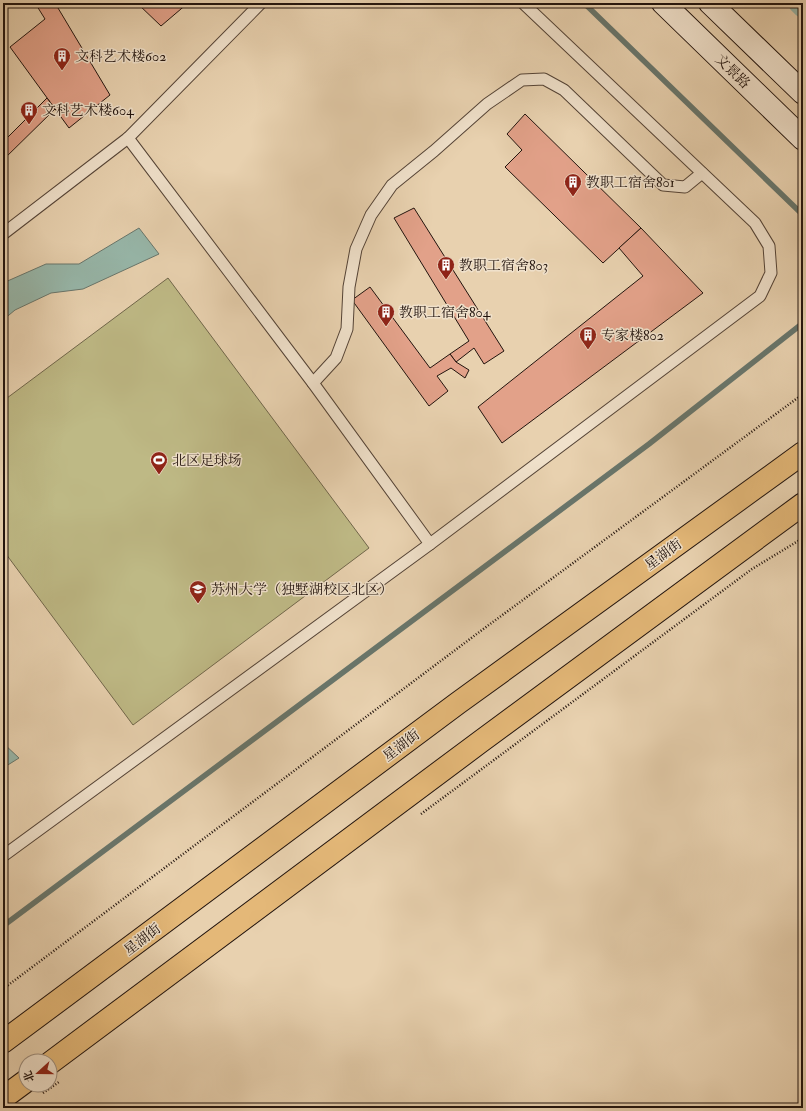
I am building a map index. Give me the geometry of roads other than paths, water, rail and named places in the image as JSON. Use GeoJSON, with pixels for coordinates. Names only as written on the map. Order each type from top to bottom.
{"type":"FeatureCollection","features":[{"type":"Feature","properties":{"kind":"main road","name":"文景路"},"geometry":{"type":"LineString","coordinates":[[663,3],[803,139]]}},
{"type":"Feature","properties":{"kind":"main road"},"geometry":{"type":"LineString","coordinates":[[710,3],[803,93]]}},
{"type":"Feature","properties":{"kind":"main road","name":"星湖街"},"geometry":{"type":"LineString","coordinates":[[3,1042],[458,703],[803,453]]}},
{"type":"Feature","properties":{"kind":"main road"},"geometry":{"type":"LineString","coordinates":[[58,1069],[474,746],[803,504]]}},
{"type":"Feature","properties":{"kind":"main road"},"geometry":{"type":"LineString","coordinates":[[3,1098],[18,1087]]}},
{"type":"Feature","properties":{"kind":"lane"},"geometry":{"type":"LineString","coordinates":[[3,234],[128,138],[261,3]]}},
{"type":"Feature","properties":{"kind":"lane"},"geometry":{"type":"LineString","coordinates":[[3,856],[430,544],[760,296],[771,273],[769,246],[755,223],[523,3]]}},
{"type":"Feature","properties":{"kind":"lane"},"geometry":{"type":"LineString","coordinates":[[313,384],[336,358],[347,329],[349,287],[356,249],[371,215],[392,185],[487,104],[522,80],[544,79],[564,90],[664,185],[685,187],[702,172]]}},
{"type":"Feature","properties":{"kind":"lane"},"geometry":{"type":"LineString","coordinates":[[128,138],[313,384],[430,544]]}},
{"type":"Feature","properties":{"kind":"waterway"},"geometry":{"type":"LineString","coordinates":[[584,3],[803,215]]}},
{"type":"Feature","properties":{"kind":"waterway"},"geometry":{"type":"LineString","coordinates":[[798,3],[803,8]]}},
{"type":"Feature","properties":{"kind":"waterway"},"geometry":{"type":"LineString","coordinates":[[3,926],[649,444],[803,323]]}},
{"type":"Feature","properties":{"kind":"place","name":"文科艺术楼602"},"geometry":{"type":"Point","coordinates":[62,71]}},
{"type":"Feature","properties":{"kind":"place","name":"文科艺术楼604"},"geometry":{"type":"Point","coordinates":[29,125]}},
{"type":"Feature","properties":{"kind":"place","name":"教职工宿舍801"},"geometry":{"type":"Point","coordinates":[573,197]}},
{"type":"Feature","properties":{"kind":"place","name":"教职工宿舍803"},"geometry":{"type":"Point","coordinates":[446,280]}},
{"type":"Feature","properties":{"kind":"place","name":"教职工宿舍804"},"geometry":{"type":"Point","coordinates":[386,327]}},
{"type":"Feature","properties":{"kind":"place","name":"专家楼802"},"geometry":{"type":"Point","coordinates":[588,350]}},
{"type":"Feature","properties":{"kind":"place","name":"北区足球场"},"geometry":{"type":"Point","coordinates":[159,475]}},
{"type":"Feature","properties":{"kind":"place","name":"苏州大学（独墅湖校区北区）"},"geometry":{"type":"Point","coordinates":[198,604]}}]}
